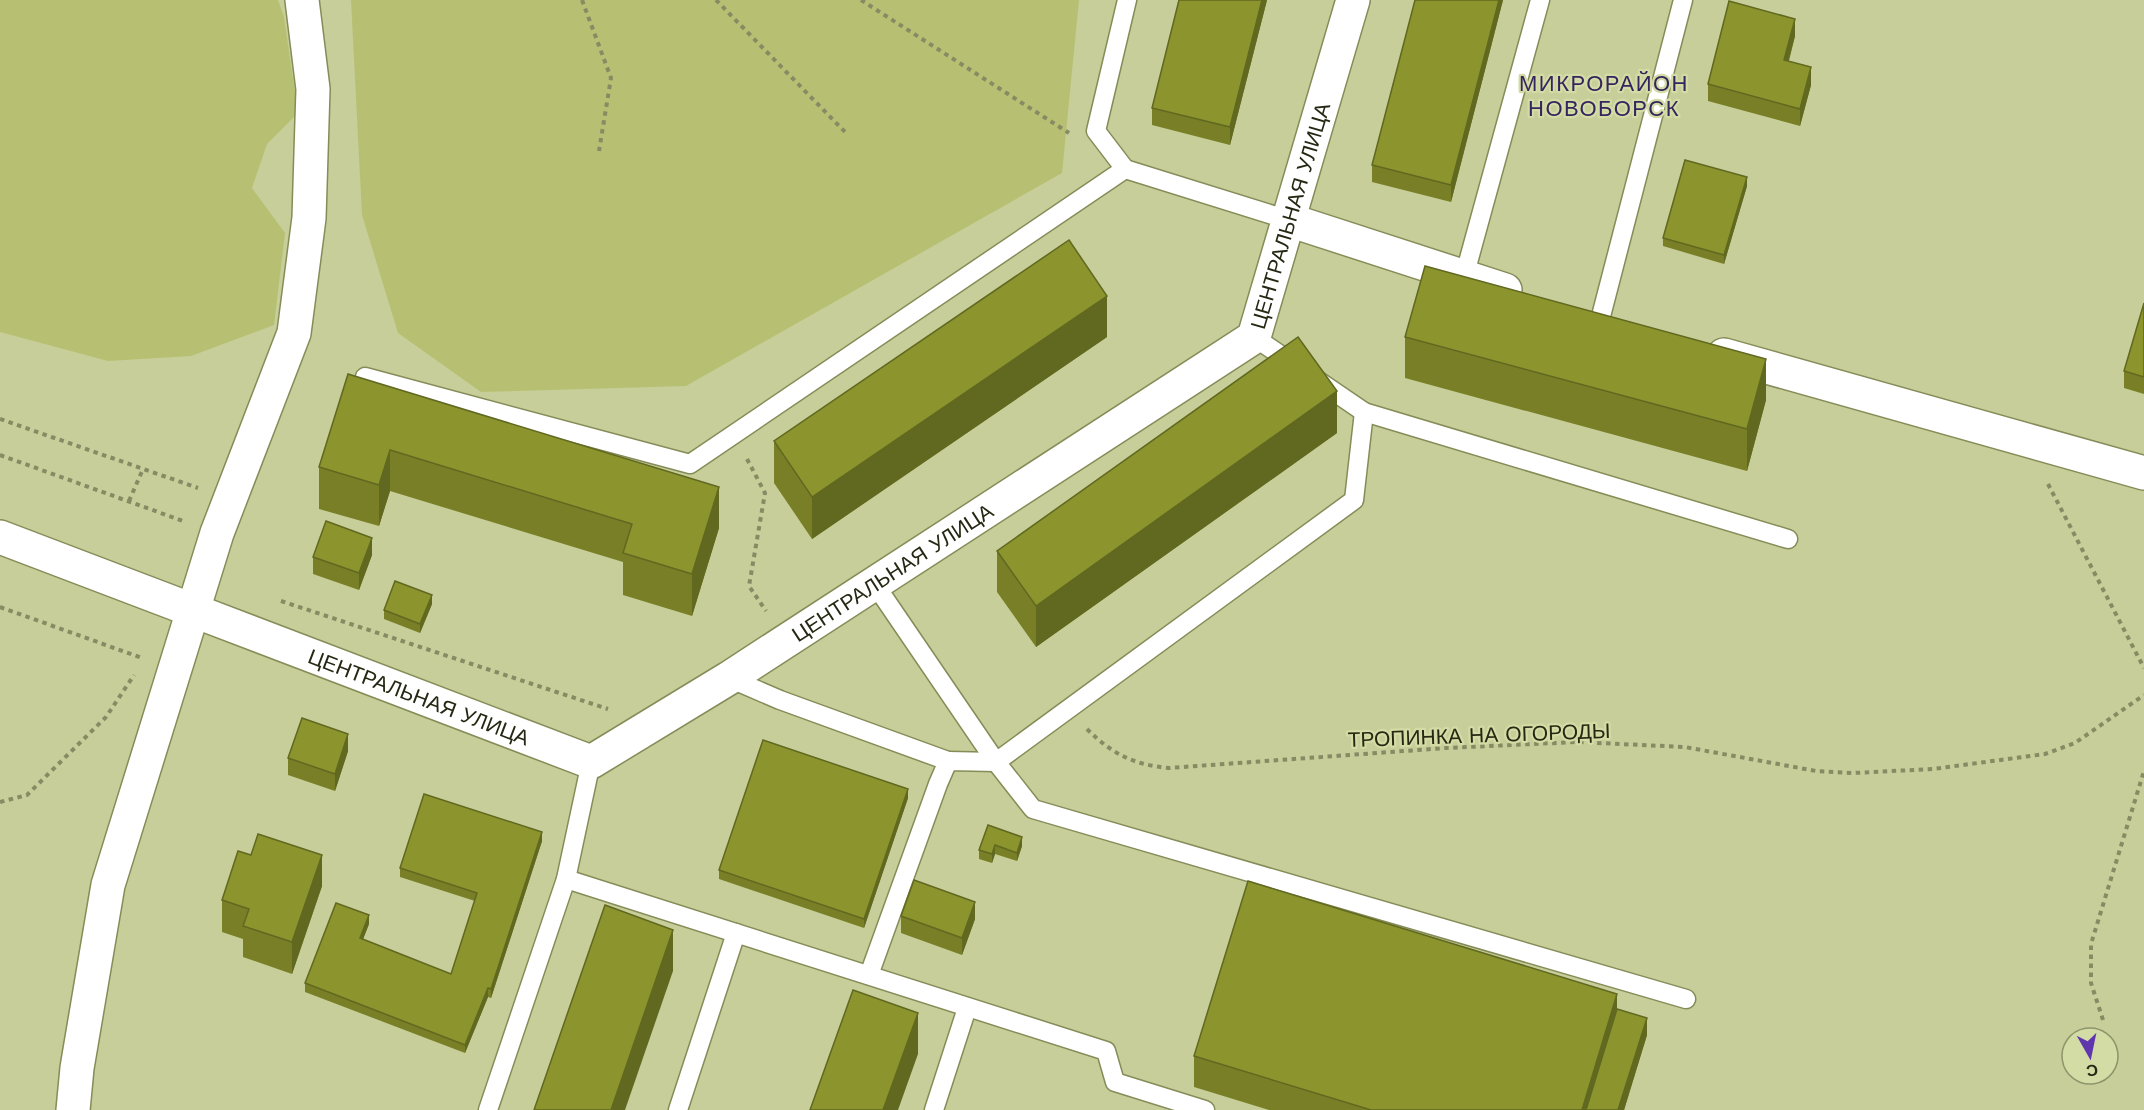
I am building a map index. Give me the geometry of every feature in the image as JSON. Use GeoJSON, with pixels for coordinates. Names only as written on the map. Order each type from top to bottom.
{"type":"FeatureCollection","features":[{"type":"Feature","properties":{"kind":"street"},"geometry":{"type":"LineString","coordinates":[[73,1110],[76,1068],[108,885],[217,533],[294,333],[309,218],[313,89],[302,0]]}},
{"type":"Feature","properties":{"kind":"street","name":"ЦЕНТРАЛЬНАЯ УЛИЦА"},"geometry":{"type":"LineString","coordinates":[[0,537],[591,762],[729,678],[1254,337],[1353,0]]}},
{"type":"Feature","properties":{"kind":"street"},"geometry":{"type":"LineString","coordinates":[[1289,220],[1532,298]]}},
{"type":"Feature","properties":{"kind":"street"},"geometry":{"type":"LineString","coordinates":[[1588,317],[1634,330]]}},
{"type":"Feature","properties":{"kind":"street"},"geometry":{"type":"LineString","coordinates":[[1692,346],[2144,473]]}},
{"type":"Feature","properties":{"kind":"lane"},"geometry":{"type":"LineString","coordinates":[[1127,0],[1096,131],[1125,169],[1289,220]]}},
{"type":"Feature","properties":{"kind":"lane"},"geometry":{"type":"LineString","coordinates":[[1464,277],[1540,0]]}},
{"type":"Feature","properties":{"kind":"lane"},"geometry":{"type":"LineString","coordinates":[[1588,317],[1683,0]]}},
{"type":"Feature","properties":{"kind":"lane"},"geometry":{"type":"LineString","coordinates":[[365,377],[690,465],[1125,169]]}},
{"type":"Feature","properties":{"kind":"lane"},"geometry":{"type":"LineString","coordinates":[[1254,337],[1364,412],[1788,539]]}},
{"type":"Feature","properties":{"kind":"lane"},"geometry":{"type":"LineString","coordinates":[[729,678],[780,700],[948,761],[996,762],[1354,500],[1364,412]]}},
{"type":"Feature","properties":{"kind":"lane"},"geometry":{"type":"LineString","coordinates":[[874,583],[996,762],[1033,809],[1686,999]]}},
{"type":"Feature","properties":{"kind":"lane"},"geometry":{"type":"LineString","coordinates":[[870,975],[948,761]]}},
{"type":"Feature","properties":{"kind":"lane"},"geometry":{"type":"LineString","coordinates":[[488,1110],[566,879],[591,762]]}},
{"type":"Feature","properties":{"kind":"lane"},"geometry":{"type":"LineString","coordinates":[[566,879],[1106,1052],[1115,1082],[1205,1110]]}},
{"type":"Feature","properties":{"kind":"lane"},"geometry":{"type":"LineString","coordinates":[[678,1110],[736,933]]}},
{"type":"Feature","properties":{"kind":"lane"},"geometry":{"type":"LineString","coordinates":[[934,1110],[967,1008]]}},
{"type":"Feature","properties":{"kind":"path"},"geometry":{"type":"LineString","coordinates":[[582,0],[611,78],[599,151]]}},
{"type":"Feature","properties":{"kind":"path"},"geometry":{"type":"LineString","coordinates":[[716,0],[846,133]]}},
{"type":"Feature","properties":{"kind":"path"},"geometry":{"type":"LineString","coordinates":[[861,0],[1076,138]]}},
{"type":"Feature","properties":{"kind":"path"},"geometry":{"type":"LineString","coordinates":[[0,419],[230,500]]}},
{"type":"Feature","properties":{"kind":"path"},"geometry":{"type":"LineString","coordinates":[[735,434],[765,493],[749,585],[771,618]]}},
{"type":"Feature","properties":{"kind":"path"},"geometry":{"type":"LineString","coordinates":[[2026,441],[2144,668]]}},
{"type":"Feature","properties":{"kind":"path"},"geometry":{"type":"LineString","coordinates":[[0,455],[217,533]]}},
{"type":"Feature","properties":{"kind":"path"},"geometry":{"type":"LineString","coordinates":[[129,501],[143,469]]}},
{"type":"Feature","properties":{"kind":"path"},"geometry":{"type":"LineString","coordinates":[[281,601],[613,711]]}},
{"type":"Feature","properties":{"kind":"path"},"geometry":{"type":"LineString","coordinates":[[0,607],[144,659],[106,717],[27,795],[0,802]]}},
{"type":"Feature","properties":{"kind":"path","name":"ТРОПИНКА НА ОГОРОДЫ"},"geometry":{"type":"LineString","coordinates":[[1067,710],[1095,737],[1123,757],[1141,766],[1169,768],[1387,752],[1577,742],[1685,747],[1816,771],[1853,773],[1933,769],[2045,754],[2075,743],[2144,695]]}},
{"type":"Feature","properties":{"kind":"path"},"geometry":{"type":"LineString","coordinates":[[2103,1020],[2091,983],[2091,944],[2144,771]]}},
{"type":"Feature","properties":{"kind":"green space"},"geometry":{"type":"Polygon","coordinates":[[[0,0],[278,0],[284,17],[298,113],[267,144],[252,188],[285,233],[274,325],[191,356],[108,361],[0,332],[0,0]]]}},
{"type":"Feature","properties":{"kind":"green space"},"geometry":{"type":"Polygon","coordinates":[[[351,0],[1079,0],[1062,173],[686,386],[481,392],[398,333],[362,215],[351,0]]]}},
{"type":"Feature","properties":{"kind":"building"},"geometry":{"type":"Polygon","coordinates":[[[1179,0],[1262,0],[1230,127],[1152,108],[1179,0]]]}},
{"type":"Feature","properties":{"kind":"building"},"geometry":{"type":"Polygon","coordinates":[[[1415,0],[1499,0],[1451,185],[1372,165],[1415,0]]]}},
{"type":"Feature","properties":{"kind":"building"},"geometry":{"type":"Polygon","coordinates":[[[1729,1],[1795,19],[1784,60],[1811,67],[1800,109],[1708,84],[1729,1]]]}},
{"type":"Feature","properties":{"kind":"building"},"geometry":{"type":"Polygon","coordinates":[[[1685,160],[1747,177],[1724,255],[1663,238],[1685,160]]]}},
{"type":"Feature","properties":{"kind":"building"},"geometry":{"type":"Polygon","coordinates":[[[1069,240],[1107,296],[812,497],[774,441],[1069,240]]]}},
{"type":"Feature","properties":{"kind":"building"},"geometry":{"type":"Polygon","coordinates":[[[1425,266],[1766,359],[1747,429],[1405,337],[1425,266]]]}},
{"type":"Feature","properties":{"kind":"building"},"geometry":{"type":"Polygon","coordinates":[[[2144,303],[2144,377],[2124,371],[2144,303]]]}},
{"type":"Feature","properties":{"kind":"building"},"geometry":{"type":"Polygon","coordinates":[[[1298,337],[1337,391],[1036,606],[997,551],[1298,337]]]}},
{"type":"Feature","properties":{"kind":"building"},"geometry":{"type":"Polygon","coordinates":[[[348,374],[719,487],[692,574],[623,553],[632,524],[390,450],[379,485],[319,467],[348,374]]]}},
{"type":"Feature","properties":{"kind":"building"},"geometry":{"type":"Polygon","coordinates":[[[326,521],[372,538],[359,573],[313,557],[326,521]]]}},
{"type":"Feature","properties":{"kind":"building"},"geometry":{"type":"Polygon","coordinates":[[[395,581],[432,595],[420,624],[384,610],[395,581]]]}},
{"type":"Feature","properties":{"kind":"building"},"geometry":{"type":"Polygon","coordinates":[[[302,718],[348,734],[335,774],[288,758],[302,718]]]}},
{"type":"Feature","properties":{"kind":"building"},"geometry":{"type":"Polygon","coordinates":[[[763,740],[908,789],[864,919],[719,870],[763,740]]]}},
{"type":"Feature","properties":{"kind":"building"},"geometry":{"type":"Polygon","coordinates":[[[424,794],[542,832],[491,989],[488,988],[465,1045],[305,983],[336,903],[369,915],[360,938],[451,974],[477,893],[400,868],[424,794]]]}},
{"type":"Feature","properties":{"kind":"building"},"geometry":{"type":"Polygon","coordinates":[[[988,825],[1022,837],[1017,853],[995,845],[992,854],[979,850],[988,825]]]}},
{"type":"Feature","properties":{"kind":"building"},"geometry":{"type":"Polygon","coordinates":[[[258,834],[322,855],[292,942],[243,926],[249,909],[222,900],[238,851],[251,855],[258,834]]]}},
{"type":"Feature","properties":{"kind":"building"},"geometry":{"type":"Polygon","coordinates":[[[914,880],[975,902],[962,938],[901,916],[914,880]]]}},
{"type":"Feature","properties":{"kind":"building"},"geometry":{"type":"Polygon","coordinates":[[[1248,881],[1617,994],[1582,1110],[1371,1110],[1194,1056],[1248,881]]]}},
{"type":"Feature","properties":{"kind":"building"},"geometry":{"type":"Polygon","coordinates":[[[605,905],[673,930],[611,1110],[534,1110],[605,905]]]}},
{"type":"Feature","properties":{"kind":"building"},"geometry":{"type":"Polygon","coordinates":[[[853,990],[918,1013],[883,1110],[810,1110],[853,990]]]}},
{"type":"Feature","properties":{"kind":"building"},"geometry":{"type":"Polygon","coordinates":[[[1617,1009],[1647,1018],[1618,1110],[1586,1110],[1617,1009]]]}},
{"type":"Feature","properties":{"kind":"district","name":"МИКРОРАЙОН НОВОБОРСК"},"geometry":{"type":"Point","coordinates":[1604,96]}}]}
